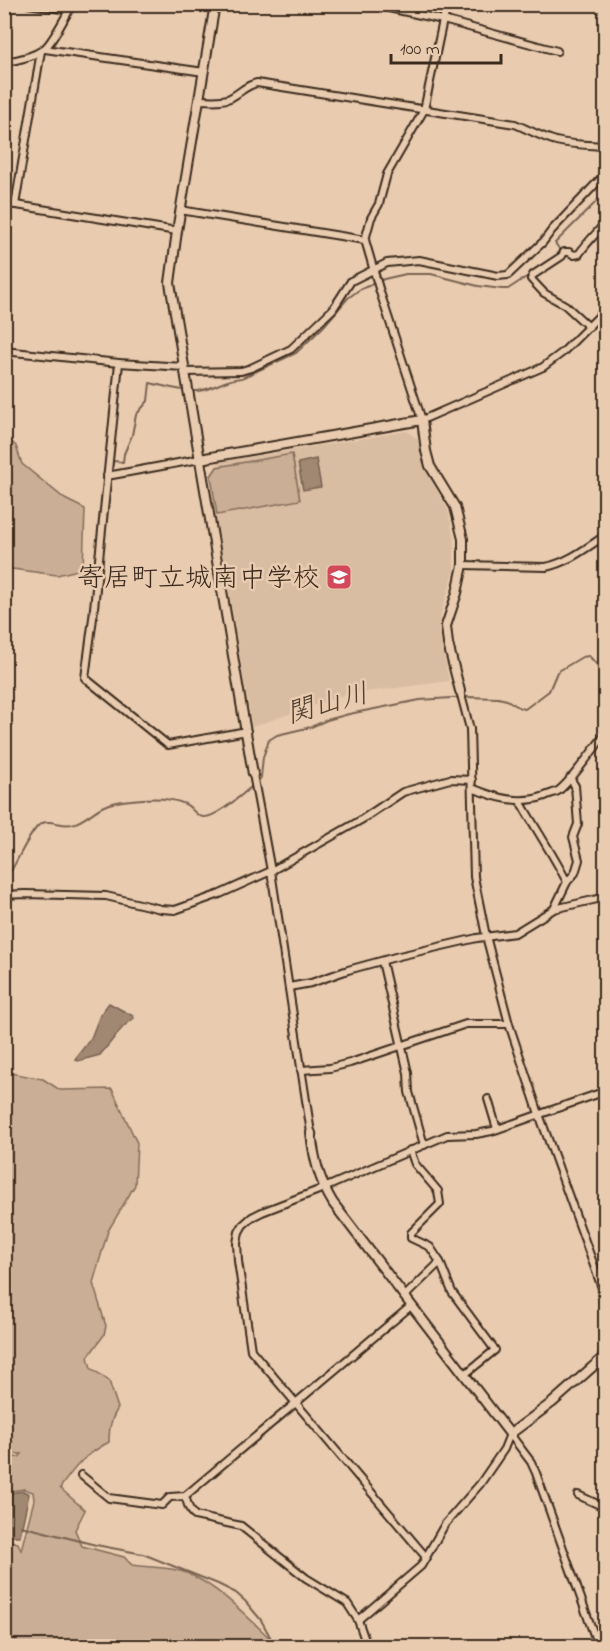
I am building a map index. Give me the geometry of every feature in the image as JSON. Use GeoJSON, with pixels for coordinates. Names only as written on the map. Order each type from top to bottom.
{"type":"FeatureCollection","features":[{"type":"Feature","properties":{"kind":"street"},"geometry":{"type":"LineString","coordinates":[[15,204],[43,50],[71,7],[28,4]]}},
{"type":"Feature","properties":{"kind":"street"},"geometry":{"type":"LineString","coordinates":[[215,4],[170,283],[271,872],[314,1157],[324,1188],[333,1203],[531,1462],[598,1647]]}},
{"type":"Feature","properties":{"kind":"street"},"geometry":{"type":"LineString","coordinates":[[371,4],[557,51]]}},
{"type":"Feature","properties":{"kind":"street"},"geometry":{"type":"LineString","coordinates":[[449,4],[443,21],[424,110],[387,174],[382,195],[370,218],[365,240],[422,420],[430,466],[455,507],[463,539],[463,565],[446,626],[448,644],[470,729],[474,877],[486,936],[509,1024],[606,1299]]}},
{"type":"Feature","properties":{"kind":"street"},"geometry":{"type":"LineString","coordinates":[[4,62],[30,56],[43,50],[204,72]]}},
{"type":"Feature","properties":{"kind":"street"},"geometry":{"type":"LineString","coordinates":[[199,100],[224,100],[249,85],[257,83],[515,124],[555,140],[606,146]]}},
{"type":"Feature","properties":{"kind":"street"},"geometry":{"type":"LineString","coordinates":[[4,351],[184,370],[241,371],[291,349],[333,309],[351,281],[387,263],[419,260],[503,277],[508,275],[543,242],[606,173]]}},
{"type":"Feature","properties":{"kind":"street"},"geometry":{"type":"LineString","coordinates":[[4,203],[177,231]]}},
{"type":"Feature","properties":{"kind":"street"},"geometry":{"type":"LineString","coordinates":[[180,210],[365,240]]}},
{"type":"Feature","properties":{"kind":"street"},"geometry":{"type":"LineString","coordinates":[[589,327],[565,305],[544,293],[531,279],[533,275],[562,256],[564,252],[579,254],[585,244],[606,222]]}},
{"type":"Feature","properties":{"kind":"street"},"geometry":{"type":"LineString","coordinates":[[107,476],[422,420],[543,367],[564,352],[606,309]]}},
{"type":"Feature","properties":{"kind":"street"},"geometry":{"type":"LineString","coordinates":[[119,363],[85,678],[168,745],[247,731]]}},
{"type":"Feature","properties":{"kind":"street"},"geometry":{"type":"LineString","coordinates":[[463,565],[546,567],[556,565],[573,558],[606,535]]}},
{"type":"Feature","properties":{"kind":"street"},"geometry":{"type":"LineString","coordinates":[[472,788],[494,797],[520,801],[537,798],[558,790],[606,733]]}},
{"type":"Feature","properties":{"kind":"street"},"geometry":{"type":"LineString","coordinates":[[555,909],[567,882],[575,873],[579,860],[573,837],[578,824],[575,786],[570,778]]}},
{"type":"Feature","properties":{"kind":"street"},"geometry":{"type":"LineString","coordinates":[[4,895],[106,896],[161,909],[175,910],[271,872],[361,820],[403,792],[450,779],[472,780]]}},
{"type":"Feature","properties":{"kind":"street"},"geometry":{"type":"LineString","coordinates":[[520,801],[536,830],[550,849],[567,882]]}},
{"type":"Feature","properties":{"kind":"street"},"geometry":{"type":"LineString","coordinates":[[289,987],[311,983],[382,961],[486,936],[515,933],[555,909],[606,897]]}},
{"type":"Feature","properties":{"kind":"street"},"geometry":{"type":"LineString","coordinates":[[382,961],[408,1073],[409,1092],[424,1145]]}},
{"type":"Feature","properties":{"kind":"street"},"geometry":{"type":"LineString","coordinates":[[300,1070],[330,1068],[402,1047],[466,1024],[509,1024]]}},
{"type":"Feature","properties":{"kind":"street"},"geometry":{"type":"LineString","coordinates":[[426,1557],[251,1350],[238,1261],[239,1232],[243,1225],[252,1218],[272,1208],[447,1135],[476,1134],[497,1130],[606,1091]]}},
{"type":"Feature","properties":{"kind":"street"},"geometry":{"type":"LineString","coordinates":[[488,1099],[497,1130]]}},
{"type":"Feature","properties":{"kind":"street"},"geometry":{"type":"LineString","coordinates":[[410,1150],[415,1164],[438,1191],[440,1204],[411,1233],[411,1238],[430,1247],[440,1262],[452,1292],[495,1350],[464,1375]]}},
{"type":"Feature","properties":{"kind":"street"},"geometry":{"type":"LineString","coordinates":[[405,1296],[440,1262]]}},
{"type":"Feature","properties":{"kind":"street"},"geometry":{"type":"LineString","coordinates":[[81,1475],[109,1497],[162,1505],[170,1497],[185,1496],[411,1306]]}},
{"type":"Feature","properties":{"kind":"street"},"geometry":{"type":"LineString","coordinates":[[358,1620],[422,1566],[446,1524],[480,1484],[504,1449],[510,1434],[553,1402],[606,1355]]}},
{"type":"Feature","properties":{"kind":"street"},"geometry":{"type":"LineString","coordinates":[[578,1495],[606,1508]]}},
{"type":"Feature","properties":{"kind":"street"},"geometry":{"type":"LineString","coordinates":[[185,1496],[195,1516],[241,1526],[306,1578],[347,1603],[358,1620],[367,1647]]}},
{"type":"Feature","properties":{"kind":"shaded area","name":"寄居町立城南中学校"},"geometry":{"type":"Polygon","coordinates":[[[407,431],[418,439],[421,457],[448,510],[454,539],[454,571],[441,613],[439,632],[449,681],[344,695],[252,727],[209,476],[219,462],[407,431]]]}},
{"type":"Feature","properties":{"kind":"shaded area"},"geometry":{"type":"Polygon","coordinates":[[[5,436],[16,446],[22,464],[65,499],[85,509],[83,569],[57,575],[5,568],[5,436]]]}},
{"type":"Feature","properties":{"kind":"shaded area"},"geometry":{"type":"Polygon","coordinates":[[[292,454],[300,500],[217,515],[211,476],[217,467],[292,454]]]}},
{"type":"Feature","properties":{"kind":"shaded area"},"geometry":{"type":"Polygon","coordinates":[[[316,459],[321,487],[303,490],[298,463],[316,459]]]}},
{"type":"Feature","properties":{"kind":"shaded area"},"geometry":{"type":"Polygon","coordinates":[[[109,1003],[134,1018],[123,1027],[100,1055],[78,1061],[75,1059],[91,1038],[100,1015],[109,1003]]]}},
{"type":"Feature","properties":{"kind":"shaded area"},"geometry":{"type":"Polygon","coordinates":[[[5,1072],[43,1079],[60,1090],[112,1089],[137,1143],[135,1185],[108,1231],[93,1283],[106,1326],[104,1335],[88,1357],[91,1368],[109,1381],[118,1408],[111,1424],[109,1442],[93,1451],[82,1461],[60,1488],[85,1510],[75,1530],[82,1546],[124,1557],[132,1565],[174,1569],[200,1579],[235,1606],[278,1646],[5,1646],[4,1539],[18,1543],[21,1550],[34,1500],[33,1492],[24,1489],[11,1491],[5,1498],[5,1458],[19,1457],[22,1454],[4,1453],[5,1072]]]}},
{"type":"Feature","properties":{"kind":"shaded area"},"geometry":{"type":"Polygon","coordinates":[[[23,1491],[29,1494],[20,1536],[5,1536],[5,1494],[23,1491]]]}},
{"type":"Feature","properties":{"kind":"waterway"},"geometry":{"type":"LineString","coordinates":[[558,256],[560,250],[555,243],[606,192]]}},
{"type":"Feature","properties":{"kind":"waterway"},"geometry":{"type":"LineString","coordinates":[[112,469],[113,461],[123,462],[136,415],[148,401],[150,383],[179,390],[197,391],[242,378],[296,353],[348,298],[359,290],[384,279],[406,274],[431,274],[478,286],[508,289],[531,274]]}},
{"type":"Feature","properties":{"kind":"waterway","name":"関山川"},"geometry":{"type":"LineString","coordinates":[[4,882],[32,833],[45,822],[72,824],[110,804],[144,799],[166,799],[179,802],[203,817],[216,813],[260,779],[263,757],[269,740],[277,735],[311,727],[349,714],[420,700],[498,698],[525,709],[549,691],[557,672],[582,657],[589,656],[599,667],[606,659]]}},
{"type":"Feature","properties":{"kind":"waterway"},"geometry":{"type":"LineString","coordinates":[[21,1526],[143,1554],[218,1584],[236,1593],[245,1601],[261,1620],[275,1646]]}},
{"type":"Feature","properties":{"kind":"place","name":"寄居町立城南中学校"},"geometry":{"type":"Point","coordinates":[339,577]}}]}
